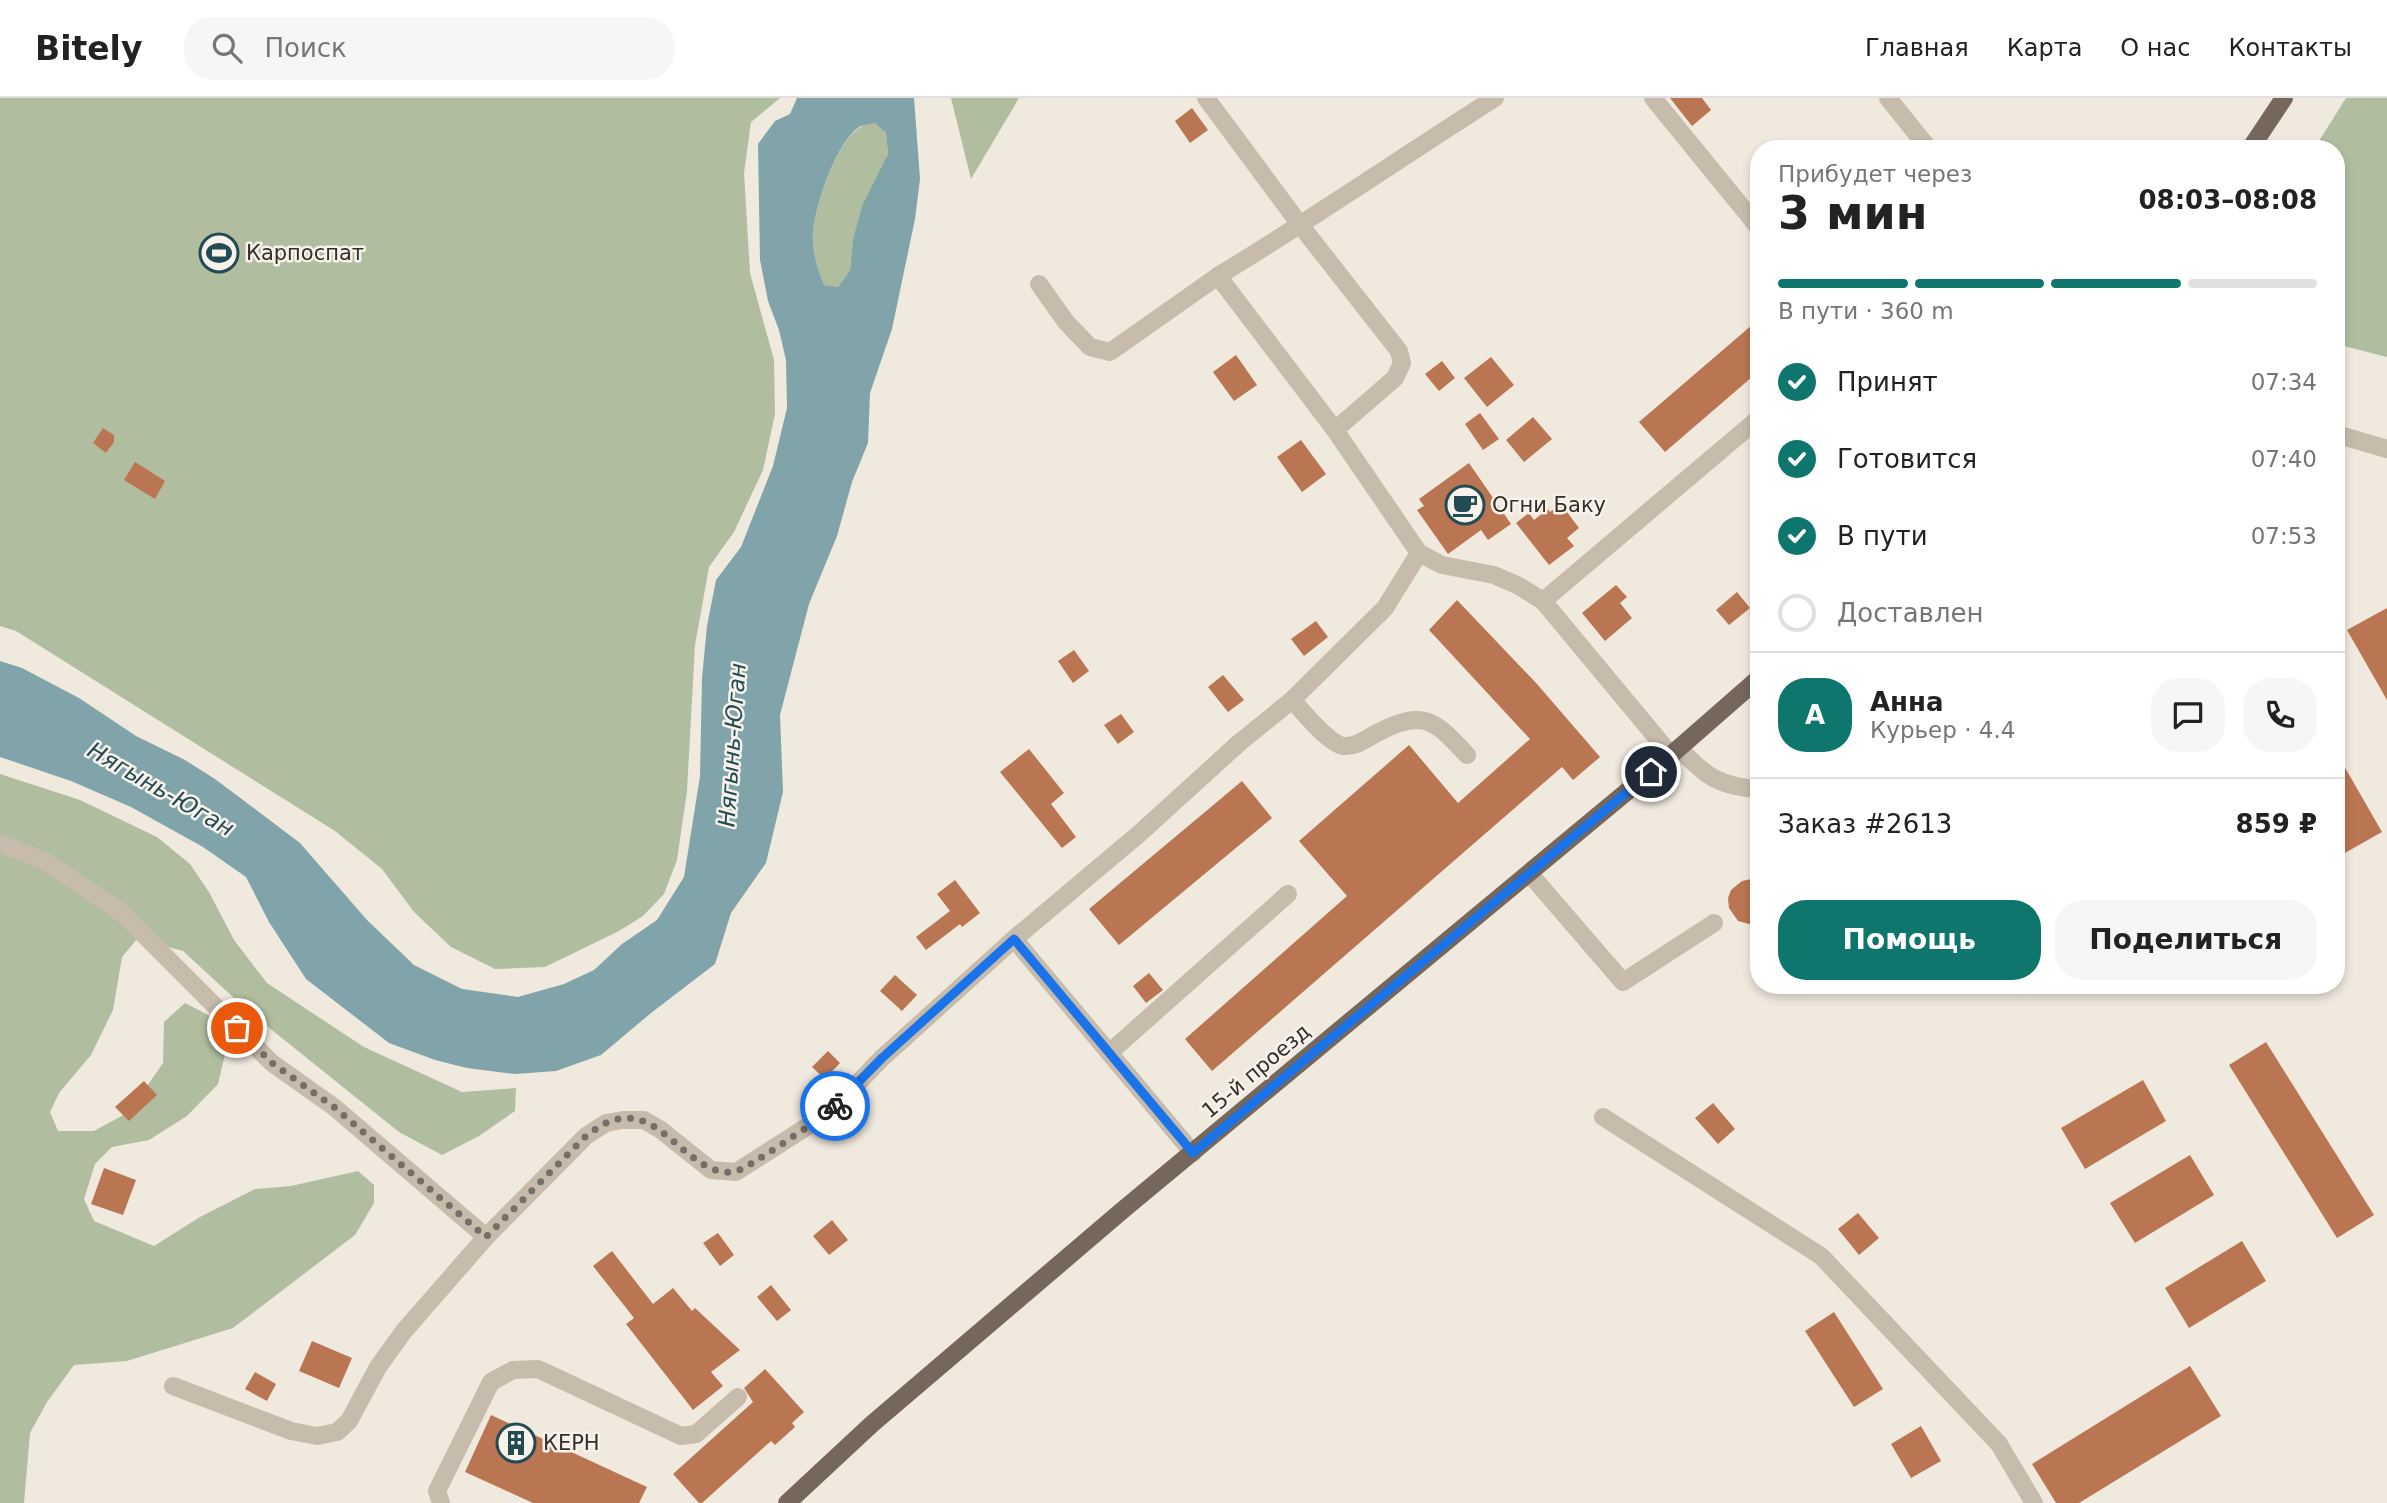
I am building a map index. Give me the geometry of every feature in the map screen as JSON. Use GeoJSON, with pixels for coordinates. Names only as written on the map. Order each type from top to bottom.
{"type":"FeatureCollection","features":[{"type":"Feature","properties":{"kind":"main road"},"geometry":{"type":"LineString","coordinates":[[2256,140],[2284,98]]}},
{"type":"Feature","properties":{"kind":"main road","name":"15-й проезд"},"geometry":{"type":"LineString","coordinates":[[787,1503],[872,1424],[1675,752],[1750,686]]}},
{"type":"Feature","properties":{"kind":"street"},"geometry":{"type":"LineString","coordinates":[[1206,98],[1301,226],[1399,351],[1402,363],[1395,378],[1335,430]]}},
{"type":"Feature","properties":{"kind":"street"},"geometry":{"type":"LineString","coordinates":[[1039,285],[1066,323],[1090,347],[1110,352],[1218,276],[1301,226],[1371,177],[1495,98]]}},
{"type":"Feature","properties":{"kind":"street"},"geometry":{"type":"LineString","coordinates":[[1653,98],[1750,217]]}},
{"type":"Feature","properties":{"kind":"street"},"geometry":{"type":"LineString","coordinates":[[1888,98],[1922,140]]}},
{"type":"Feature","properties":{"kind":"street"},"geometry":{"type":"LineString","coordinates":[[1218,276],[1335,430],[1419,553],[1442,565],[1494,575],[1543,601],[1675,752],[1711,778],[1730,786],[1750,788]]}},
{"type":"Feature","properties":{"kind":"street"},"geometry":{"type":"LineString","coordinates":[[1543,601],[1750,426]]}},
{"type":"Feature","properties":{"kind":"street"},"geometry":{"type":"LineString","coordinates":[[2345,437],[2387,449]]}},
{"type":"Feature","properties":{"kind":"street"},"geometry":{"type":"LineString","coordinates":[[173,1386],[291,1431],[317,1436],[337,1432],[349,1421],[384,1358],[486,1237],[586,1136],[606,1123],[643,1120],[661,1130],[711,1170],[736,1172],[830,1112],[882,1058],[1014,939],[1292,700],[1385,608],[1419,553]]}},
{"type":"Feature","properties":{"kind":"street"},"geometry":{"type":"LineString","coordinates":[[1292,700],[1327,738],[1343,746],[1363,742],[1380,731],[1419,719],[1434,722],[1467,755]]}},
{"type":"Feature","properties":{"kind":"street"},"geometry":{"type":"LineString","coordinates":[[0,843],[47,862],[122,913],[272,1063],[334,1107],[486,1237]]}},
{"type":"Feature","properties":{"kind":"street"},"geometry":{"type":"LineString","coordinates":[[1529,873],[1623,982],[1714,923]]}},
{"type":"Feature","properties":{"kind":"street"},"geometry":{"type":"LineString","coordinates":[[1109,1053],[1288,894]]}},
{"type":"Feature","properties":{"kind":"street"},"geometry":{"type":"LineString","coordinates":[[1014,939],[1193,1153]]}},
{"type":"Feature","properties":{"kind":"street"},"geometry":{"type":"LineString","coordinates":[[1602,1117],[1821,1256],[1999,1444],[2034,1503]]}},
{"type":"Feature","properties":{"kind":"street"},"geometry":{"type":"LineString","coordinates":[[440,1503],[437,1491],[491,1382],[513,1370],[538,1370],[681,1436],[696,1434],[738,1397]]}},
{"type":"Feature","properties":{"kind":"green space"},"geometry":{"type":"Polygon","coordinates":[[[0,98],[780,98],[751,122],[744,173],[750,273],[774,360],[775,414],[763,470],[734,532],[709,567],[695,645],[687,791],[677,860],[664,894],[643,916],[619,931],[545,967],[495,969],[451,947],[414,912],[382,869],[335,831],[16,631],[0,626],[0,98]]]}},
{"type":"Feature","properties":{"kind":"green space"},"geometry":{"type":"Polygon","coordinates":[[[951,98],[1019,98],[971,179],[951,98]]]}},
{"type":"Feature","properties":{"kind":"green space"},"geometry":{"type":"Polygon","coordinates":[[[2346,98],[2387,98],[2387,357],[2345,346],[2345,140],[2320,140],[2346,98]]]}},
{"type":"Feature","properties":{"kind":"green space"},"geometry":{"type":"Polygon","coordinates":[[[875,122],[886,133],[888,154],[853,239],[850,270],[838,287],[823,285],[813,242],[820,198],[833,164],[850,136],[861,127],[875,122]]]}},
{"type":"Feature","properties":{"kind":"green space"},"geometry":{"type":"Polygon","coordinates":[[[0,774],[80,800],[157,837],[190,864],[209,892],[234,940],[267,983],[364,1047],[462,1092],[516,1088],[515,1111],[479,1136],[442,1155],[399,1132],[247,1010],[183,951],[137,939],[122,957],[113,1010],[91,1055],[59,1093],[50,1112],[58,1131],[94,1131],[129,1112],[163,1063],[164,1022],[185,1003],[218,1020],[227,1046],[218,1084],[187,1116],[149,1140],[112,1147],[95,1164],[84,1199],[94,1221],[154,1246],[200,1217],[255,1189],[291,1186],[358,1171],[374,1185],[374,1203],[355,1235],[233,1328],[127,1361],[74,1365],[47,1402],[30,1433],[24,1503],[0,1503],[0,774]]]}},
{"type":"Feature","properties":{"kind":"water","name":"Нягынь-Юган"},"geometry":{"type":"Polygon","coordinates":[[[797,98],[914,98],[920,179],[915,219],[892,329],[870,393],[868,443],[852,482],[837,536],[809,604],[780,715],[783,792],[766,863],[731,913],[715,964],[601,1055],[556,1071],[515,1074],[467,1068],[435,1060],[389,1043],[306,979],[269,922],[246,877],[203,847],[131,807],[71,781],[0,757],[0,661],[22,668],[79,698],[136,736],[185,760],[215,779],[300,843],[367,920],[414,965],[462,989],[518,997],[564,984],[594,970],[622,944],[657,920],[684,877],[700,776],[702,678],[707,626],[716,580],[741,547],[773,466],[787,408],[786,360],[768,301],[760,260],[758,144],[775,121],[790,114],[797,98]],[[875,123],[859,127],[841,148],[826,180],[813,230],[814,253],[824,285],[838,287],[850,270],[853,239],[863,204],[888,154],[886,133],[875,123]]]}},
{"type":"Feature","properties":{"kind":"building"},"geometry":{"type":"Polygon","coordinates":[[[1670,98],[1702,98],[1711,110],[1692,126],[1670,98]]]}},
{"type":"Feature","properties":{"kind":"building"},"geometry":{"type":"Polygon","coordinates":[[[1192,108],[1208,130],[1190,143],[1175,121],[1192,108]]]}},
{"type":"Feature","properties":{"kind":"building"},"geometry":{"type":"Polygon","coordinates":[[[1750,327],[1750,379],[1665,452],[1639,422],[1750,327]]]}},
{"type":"Feature","properties":{"kind":"building"},"geometry":{"type":"Polygon","coordinates":[[[1236,355],[1257,385],[1234,401],[1213,372],[1236,355]]]}},
{"type":"Feature","properties":{"kind":"building"},"geometry":{"type":"Polygon","coordinates":[[[1491,357],[1514,385],[1487,407],[1464,378],[1491,357]]]}},
{"type":"Feature","properties":{"kind":"building"},"geometry":{"type":"Polygon","coordinates":[[[1442,361],[1455,378],[1439,391],[1425,374],[1442,361]]]}},
{"type":"Feature","properties":{"kind":"building"},"geometry":{"type":"Polygon","coordinates":[[[1480,413],[1499,439],[1483,450],[1465,424],[1480,413]]]}},
{"type":"Feature","properties":{"kind":"building"},"geometry":{"type":"Polygon","coordinates":[[[1533,417],[1552,439],[1524,462],[1506,440],[1533,417]]]}},
{"type":"Feature","properties":{"kind":"building"},"geometry":{"type":"Polygon","coordinates":[[[103,428],[114,435],[114,442],[106,453],[93,443],[103,428]]]}},
{"type":"Feature","properties":{"kind":"building"},"geometry":{"type":"Polygon","coordinates":[[[1301,440],[1326,474],[1302,492],[1277,457],[1301,440]]]}},
{"type":"Feature","properties":{"kind":"building"},"geometry":{"type":"Polygon","coordinates":[[[135,462],[165,481],[155,499],[124,480],[135,462]]]}},
{"type":"Feature","properties":{"kind":"building"},"geometry":{"type":"Polygon","coordinates":[[[1469,463],[1511,524],[1488,540],[1481,530],[1448,554],[1417,510],[1424,506],[1419,499],[1469,463]]]}},
{"type":"Feature","properties":{"kind":"building"},"geometry":{"type":"Polygon","coordinates":[[[1561,504],[1579,528],[1567,538],[1574,546],[1549,565],[1516,523],[1529,513],[1534,520],[1548,509],[1550,512],[1561,504]]]}},
{"type":"Feature","properties":{"kind":"building"},"geometry":{"type":"Polygon","coordinates":[[[1616,585],[1627,597],[1620,603],[1632,618],[1605,641],[1582,613],[1616,585]]]}},
{"type":"Feature","properties":{"kind":"building"},"geometry":{"type":"Polygon","coordinates":[[[1737,592],[1750,608],[1729,625],[1716,610],[1737,592]]]}},
{"type":"Feature","properties":{"kind":"building"},"geometry":{"type":"Polygon","coordinates":[[[1457,600],[1537,684],[1600,757],[1573,780],[1562,767],[1212,1071],[1185,1039],[1347,896],[1299,841],[1409,745],[1458,803],[1530,739],[1429,630],[1457,600]]]}},
{"type":"Feature","properties":{"kind":"building"},"geometry":{"type":"Polygon","coordinates":[[[2387,608],[2387,700],[2347,630],[2387,608]]]}},
{"type":"Feature","properties":{"kind":"building"},"geometry":{"type":"Polygon","coordinates":[[[1316,621],[1328,637],[1304,656],[1291,639],[1316,621]]]}},
{"type":"Feature","properties":{"kind":"building"},"geometry":{"type":"Polygon","coordinates":[[[1074,650],[1089,671],[1073,683],[1058,661],[1074,650]]]}},
{"type":"Feature","properties":{"kind":"building"},"geometry":{"type":"Polygon","coordinates":[[[1223,675],[1244,700],[1228,712],[1208,687],[1223,675]]]}},
{"type":"Feature","properties":{"kind":"building"},"geometry":{"type":"Polygon","coordinates":[[[1121,714],[1134,732],[1118,744],[1104,725],[1121,714]]]}},
{"type":"Feature","properties":{"kind":"building"},"geometry":{"type":"Polygon","coordinates":[[[1029,749],[1064,793],[1051,804],[1076,837],[1062,848],[1000,772],[1029,749]]]}},
{"type":"Feature","properties":{"kind":"building"},"geometry":{"type":"Polygon","coordinates":[[[2345,768],[2382,832],[2345,853],[2345,768]]]}},
{"type":"Feature","properties":{"kind":"building"},"geometry":{"type":"Polygon","coordinates":[[[1242,781],[1272,818],[1119,945],[1089,909],[1242,781]]]}},
{"type":"Feature","properties":{"kind":"building"},"geometry":{"type":"Polygon","coordinates":[[[1750,879],[1750,924],[1738,921],[1729,908],[1731,890],[1742,881],[1750,879]]]}},
{"type":"Feature","properties":{"kind":"building"},"geometry":{"type":"Polygon","coordinates":[[[955,880],[980,913],[962,927],[960,924],[926,950],[916,937],[950,911],[937,894],[955,880]]]}},
{"type":"Feature","properties":{"kind":"building"},"geometry":{"type":"Polygon","coordinates":[[[1149,973],[1163,990],[1146,1003],[1133,986],[1149,973]]]}},
{"type":"Feature","properties":{"kind":"building"},"geometry":{"type":"Polygon","coordinates":[[[895,975],[917,995],[902,1011],[880,991],[895,975]]]}},
{"type":"Feature","properties":{"kind":"building"},"geometry":{"type":"Polygon","coordinates":[[[2266,1042],[2374,1215],[2337,1238],[2229,1065],[2266,1042]]]}},
{"type":"Feature","properties":{"kind":"building"},"geometry":{"type":"Polygon","coordinates":[[[828,1051],[840,1063],[825,1079],[812,1067],[828,1051]]]}},
{"type":"Feature","properties":{"kind":"building"},"geometry":{"type":"Polygon","coordinates":[[[2143,1080],[2166,1121],[2085,1169],[2061,1128],[2143,1080]]]}},
{"type":"Feature","properties":{"kind":"building"},"geometry":{"type":"Polygon","coordinates":[[[144,1081],[157,1095],[129,1121],[115,1107],[144,1081]]]}},
{"type":"Feature","properties":{"kind":"building"},"geometry":{"type":"Polygon","coordinates":[[[1713,1103],[1735,1129],[1718,1144],[1695,1118],[1713,1103]]]}},
{"type":"Feature","properties":{"kind":"building"},"geometry":{"type":"Polygon","coordinates":[[[2190,1155],[2214,1195],[2135,1243],[2110,1203],[2190,1155]]]}},
{"type":"Feature","properties":{"kind":"building"},"geometry":{"type":"Polygon","coordinates":[[[104,1168],[136,1180],[123,1215],[91,1204],[104,1168]]]}},
{"type":"Feature","properties":{"kind":"building"},"geometry":{"type":"Polygon","coordinates":[[[1858,1213],[1879,1238],[1859,1255],[1838,1229],[1858,1213]]]}},
{"type":"Feature","properties":{"kind":"building"},"geometry":{"type":"Polygon","coordinates":[[[832,1220],[848,1240],[829,1255],[813,1236],[832,1220]]]}},
{"type":"Feature","properties":{"kind":"building"},"geometry":{"type":"Polygon","coordinates":[[[718,1233],[734,1255],[720,1266],[703,1243],[718,1233]]]}},
{"type":"Feature","properties":{"kind":"building"},"geometry":{"type":"Polygon","coordinates":[[[2242,1241],[2266,1281],[2189,1328],[2165,1288],[2242,1241]]]}},
{"type":"Feature","properties":{"kind":"building"},"geometry":{"type":"Polygon","coordinates":[[[612,1251],[653,1304],[673,1288],[692,1311],[695,1308],[740,1350],[711,1372],[723,1386],[693,1410],[626,1324],[634,1318],[593,1266],[612,1251]]]}},
{"type":"Feature","properties":{"kind":"building"},"geometry":{"type":"Polygon","coordinates":[[[771,1285],[791,1310],[777,1321],[757,1297],[771,1285]]]}},
{"type":"Feature","properties":{"kind":"building"},"geometry":{"type":"Polygon","coordinates":[[[1834,1312],[1883,1389],[1854,1407],[1805,1331],[1834,1312]]]}},
{"type":"Feature","properties":{"kind":"building"},"geometry":{"type":"Polygon","coordinates":[[[312,1341],[352,1358],[339,1388],[299,1371],[312,1341]]]}},
{"type":"Feature","properties":{"kind":"building"},"geometry":{"type":"Polygon","coordinates":[[[2190,1366],[2221,1416],[2079,1503],[2056,1503],[2032,1464],[2190,1366]]]}},
{"type":"Feature","properties":{"kind":"building"},"geometry":{"type":"Polygon","coordinates":[[[765,1369],[804,1412],[792,1423],[795,1427],[775,1445],[771,1441],[699,1503],[673,1474],[753,1402],[744,1388],[765,1369]]]}},
{"type":"Feature","properties":{"kind":"building"},"geometry":{"type":"Polygon","coordinates":[[[255,1372],[276,1384],[267,1401],[245,1389],[255,1372]]]}},
{"type":"Feature","properties":{"kind":"building","name":"КЕРН"},"geometry":{"type":"Polygon","coordinates":[[[491,1415],[647,1487],[639,1503],[533,1503],[465,1472],[491,1415]]]}},
{"type":"Feature","properties":{"kind":"building"},"geometry":{"type":"Polygon","coordinates":[[[1921,1426],[1941,1461],[1911,1478],[1891,1444],[1921,1426]]]}},
{"type":"Feature","properties":{"kind":"way so far"},"geometry":{"type":"LineString","coordinates":[[237,1028],[272,1063],[334,1107],[486,1237],[586,1136],[606,1123],[643,1120],[661,1130],[711,1170],[736,1172],[830,1112],[835,1106]]}},
{"type":"Feature","properties":{"kind":"place","name":"Карпоспат"},"geometry":{"type":"Point","coordinates":[219,253]}},
{"type":"Feature","properties":{"kind":"place","name":"Огни Баку"},"geometry":{"type":"Point","coordinates":[1465,505]}},
{"type":"Feature","properties":{"kind":"place","name":"КЕРН"},"geometry":{"type":"Point","coordinates":[516,1443]}},
{"type":"Feature","properties":{"kind":"route"},"geometry":{"type":"LineString","coordinates":[[835,1106],[882,1058],[1014,939],[1193,1153],[1651,772]]}}]}
